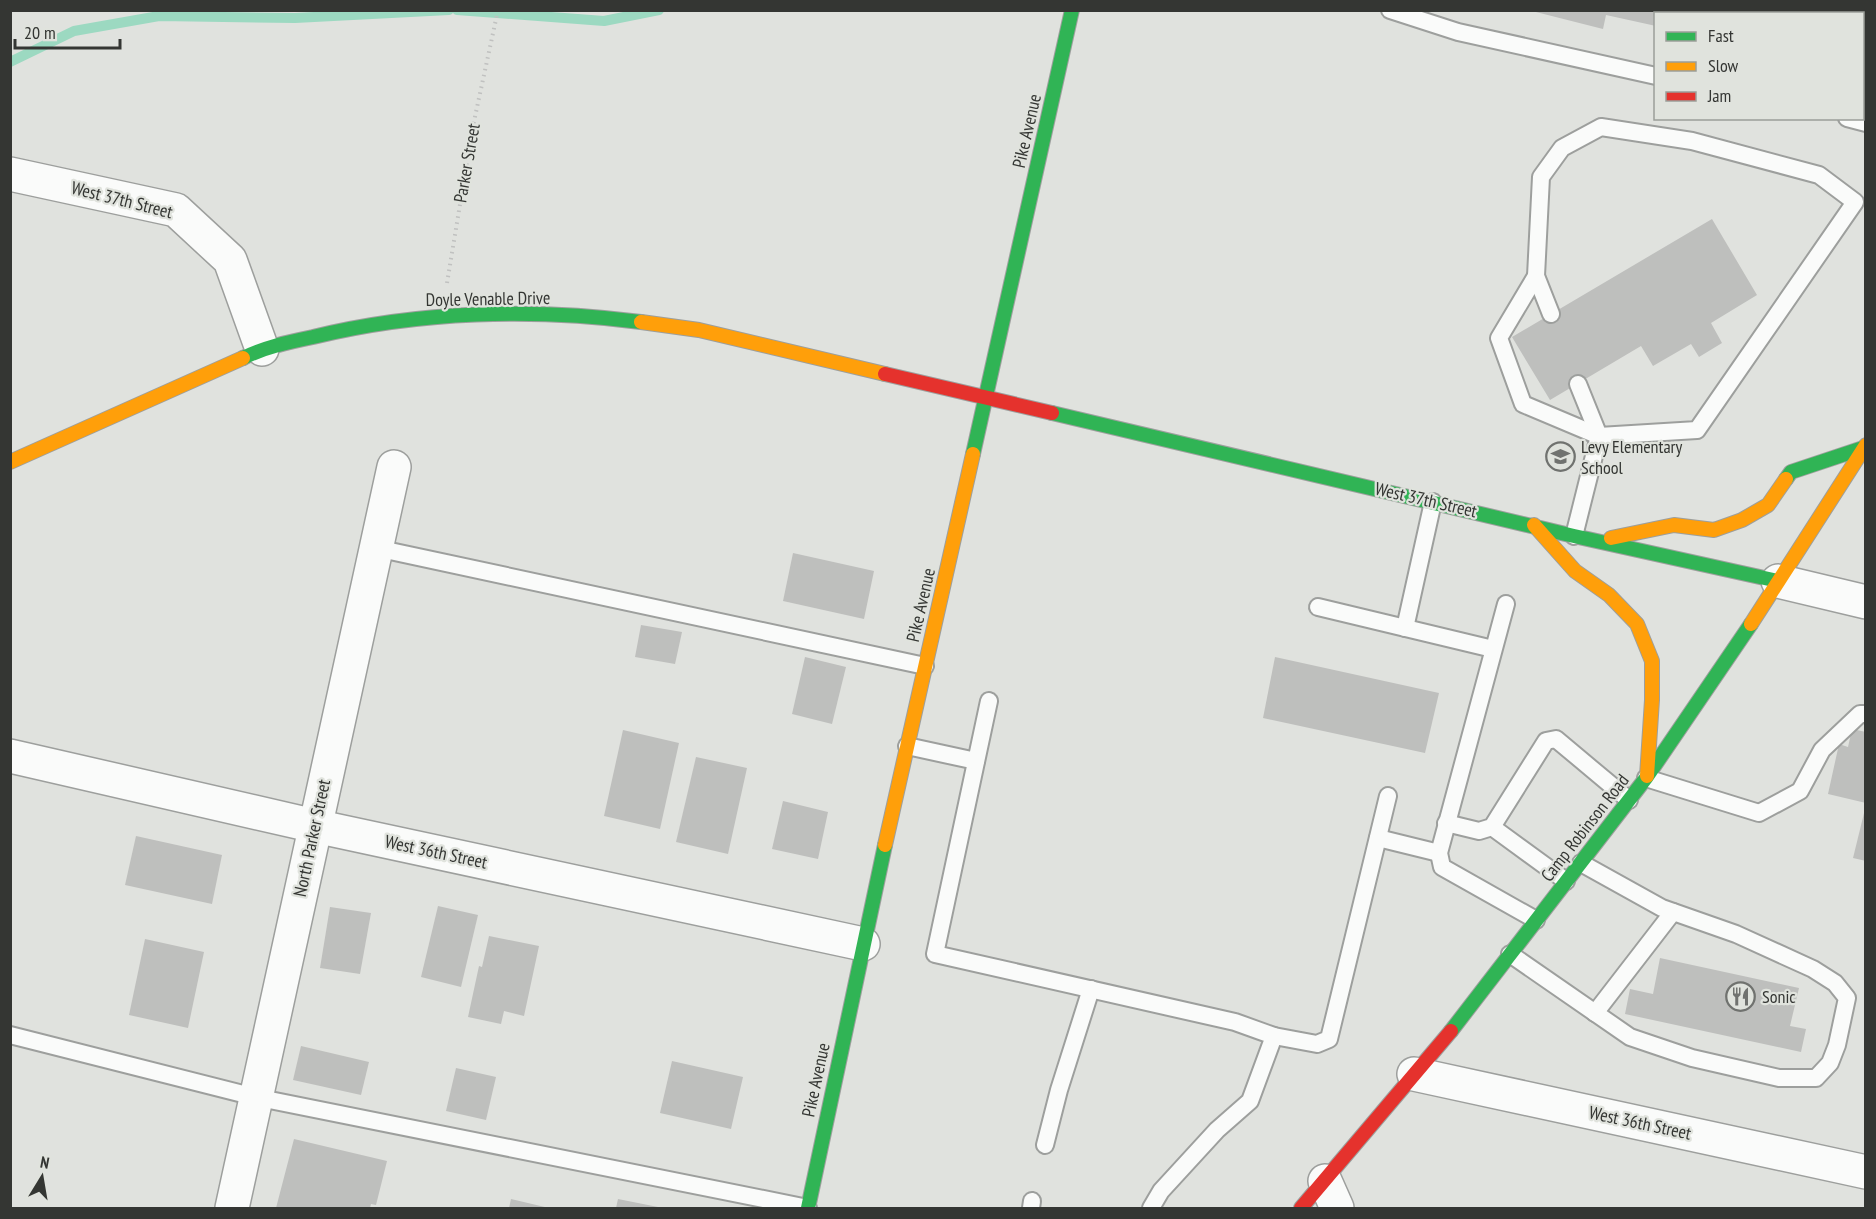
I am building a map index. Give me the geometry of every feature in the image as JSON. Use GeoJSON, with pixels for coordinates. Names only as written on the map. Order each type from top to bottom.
{"type":"FeatureCollection","features":[{"type":"Feature","properties":{"kind":"main road","name":"Pike Avenue"},"geometry":{"type":"LineString","coordinates":[[808,1208],[863,944],[1072,10]]}},
{"type":"Feature","properties":{"kind":"main road","name":"Doyle Venable Drive"},"geometry":{"type":"LineString","coordinates":[[10,462],[262,349],[352,327],[441,316],[534,314],[617,319],[699,330],[986,396]]}},
{"type":"Feature","properties":{"kind":"main road","name":"West 37th Street"},"geometry":{"type":"LineString","coordinates":[[986,396],[1574,536],[1778,581]]}},
{"type":"Feature","properties":{"kind":"main road"},"geometry":{"type":"LineString","coordinates":[[1598,540],[1674,525],[1714,530],[1743,520],[1768,505],[1791,472],[1864,447]]}},
{"type":"Feature","properties":{"kind":"main road","name":"Camp Robinson Road"},"geometry":{"type":"LineString","coordinates":[[1301,1209],[1331,1195],[1414,1074],[1459,1021],[1646,778],[1720,671],[1864,447]]}},
{"type":"Feature","properties":{"kind":"main road"},"geometry":{"type":"LineString","coordinates":[[1534,525],[1575,571],[1609,595],[1637,624],[1652,661],[1652,700],[1646,778]]}},
{"type":"Feature","properties":{"kind":"street","name":"West 37th Street"},"geometry":{"type":"LineString","coordinates":[[10,174],[176,210],[230,260],[262,349]]}},
{"type":"Feature","properties":{"kind":"street","name":"North Parker Street"},"geometry":{"type":"LineString","coordinates":[[232,1209],[394,467]]}},
{"type":"Feature","properties":{"kind":"street","name":"West 37th Street"},"geometry":{"type":"LineString","coordinates":[[1778,581],[1866,602]]}},
{"type":"Feature","properties":{"kind":"street","name":"West 36th Street"},"geometry":{"type":"LineString","coordinates":[[10,756],[315,826],[863,944]]}},
{"type":"Feature","properties":{"kind":"street","name":"West 36th Street"},"geometry":{"type":"LineString","coordinates":[[1414,1074],[1866,1172]]}},
{"type":"Feature","properties":{"kind":"lane"},"geometry":{"type":"LineString","coordinates":[[1390,10],[1458,32],[1654,76]]}},
{"type":"Feature","properties":{"kind":"lane"},"geometry":{"type":"LineString","coordinates":[[1536,276],[1499,338],[1523,404],[1599,436],[1696,430],[1860,206],[1819,175],[1692,141],[1601,127],[1562,148],[1541,177],[1536,276],[1551,314]]}},
{"type":"Feature","properties":{"kind":"lane"},"geometry":{"type":"LineString","coordinates":[[1574,536],[1599,436],[1578,384]]}},
{"type":"Feature","properties":{"kind":"lane"},"geometry":{"type":"LineString","coordinates":[[1405,628],[1433,502]]}},
{"type":"Feature","properties":{"kind":"lane"},"geometry":{"type":"LineString","coordinates":[[376,548],[925,666]]}},
{"type":"Feature","properties":{"kind":"lane"},"geometry":{"type":"LineString","coordinates":[[1506,604],[1439,853],[1442,867],[1536,920]]}},
{"type":"Feature","properties":{"kind":"lane"},"geometry":{"type":"LineString","coordinates":[[1318,607],[1493,649]]}},
{"type":"Feature","properties":{"kind":"lane"},"geometry":{"type":"LineString","coordinates":[[989,701],[935,954],[1235,1022],[1274,1036],[1317,1044],[1329,1039],[1388,796]]}},
{"type":"Feature","properties":{"kind":"lane"},"geometry":{"type":"LineString","coordinates":[[1646,778],[1759,813],[1800,791],[1821,750],[1860,714],[1866,714]]}},
{"type":"Feature","properties":{"kind":"lane"},"geometry":{"type":"LineString","coordinates":[[1446,823],[1479,831],[1492,827],[1546,741],[1556,739],[1629,800]]}},
{"type":"Feature","properties":{"kind":"lane"},"geometry":{"type":"LineString","coordinates":[[907,746],[976,761]]}},
{"type":"Feature","properties":{"kind":"lane"},"geometry":{"type":"LineString","coordinates":[[1492,827],[1566,881]]}},
{"type":"Feature","properties":{"kind":"lane"},"geometry":{"type":"LineString","coordinates":[[1378,838],[1439,853]]}},
{"type":"Feature","properties":{"kind":"lane"},"geometry":{"type":"LineString","coordinates":[[1510,954],[1630,1037],[1692,1058],[1779,1078],[1816,1078],[1830,1063],[1837,1045],[1847,998],[1835,984],[1813,969],[1736,934],[1662,908],[1581,863]]}},
{"type":"Feature","properties":{"kind":"lane"},"geometry":{"type":"LineString","coordinates":[[1595,1013],[1673,912]]}},
{"type":"Feature","properties":{"kind":"lane"},"geometry":{"type":"LineString","coordinates":[[1045,1145],[1059,1090],[1091,989]]}},
{"type":"Feature","properties":{"kind":"lane"},"geometry":{"type":"LineString","coordinates":[[10,1035],[255,1097],[808,1208]]}},
{"type":"Feature","properties":{"kind":"lane"},"geometry":{"type":"LineString","coordinates":[[1150,1209],[1161,1191],[1217,1130],[1250,1101],[1274,1036]]}},
{"type":"Feature","properties":{"kind":"path","name":"Parker Street"},"geometry":{"type":"LineString","coordinates":[[441,316],[473,126],[498,10]]}},
{"type":"Feature","properties":{"kind":"building"},"geometry":{"type":"Polygon","coordinates":[[[1528,10],[1866,10],[1866,73],[1864,73],[1864,12],[1654,12],[1654,26],[1606,15],[1603,29],[1528,10]]]}},
{"type":"Feature","properties":{"kind":"building"},"geometry":{"type":"Polygon","coordinates":[[[1712,219],[1757,295],[1711,323],[1722,343],[1699,357],[1691,344],[1653,366],[1641,346],[1550,400],[1512,337],[1712,219]]]}},
{"type":"Feature","properties":{"kind":"building"},"geometry":{"type":"Polygon","coordinates":[[[793,553],[874,571],[864,619],[783,601],[793,553]]]}},
{"type":"Feature","properties":{"kind":"building"},"geometry":{"type":"Polygon","coordinates":[[[641,625],[682,632],[675,664],[635,657],[641,625]]]}},
{"type":"Feature","properties":{"kind":"building"},"geometry":{"type":"Polygon","coordinates":[[[805,657],[846,667],[832,724],[792,714],[805,657]]]}},
{"type":"Feature","properties":{"kind":"building"},"geometry":{"type":"Polygon","coordinates":[[[1275,657],[1439,693],[1425,753],[1263,718],[1275,657]]]}},
{"type":"Feature","properties":{"kind":"building"},"geometry":{"type":"Polygon","coordinates":[[[1852,729],[1866,732],[1866,803],[1828,794],[1839,744],[1848,747],[1852,729]]]}},
{"type":"Feature","properties":{"kind":"building"},"geometry":{"type":"Polygon","coordinates":[[[623,730],[679,743],[660,829],[604,816],[623,730]]]}},
{"type":"Feature","properties":{"kind":"building"},"geometry":{"type":"Polygon","coordinates":[[[696,757],[747,768],[728,854],[676,842],[696,757]]]}},
{"type":"Feature","properties":{"kind":"building"},"geometry":{"type":"Polygon","coordinates":[[[783,801],[828,812],[818,859],[772,849],[783,801]]]}},
{"type":"Feature","properties":{"kind":"building"},"geometry":{"type":"Polygon","coordinates":[[[1866,809],[1866,861],[1853,858],[1866,809]]]}},
{"type":"Feature","properties":{"kind":"building"},"geometry":{"type":"Polygon","coordinates":[[[136,836],[222,855],[212,904],[125,885],[136,836]]]}},
{"type":"Feature","properties":{"kind":"building"},"geometry":{"type":"Polygon","coordinates":[[[438,906],[478,915],[461,987],[421,977],[438,906]]]}},
{"type":"Feature","properties":{"kind":"building"},"geometry":{"type":"Polygon","coordinates":[[[330,907],[371,913],[360,974],[320,968],[330,907]]]}},
{"type":"Feature","properties":{"kind":"building"},"geometry":{"type":"Polygon","coordinates":[[[489,936],[539,946],[524,1016],[504,1011],[501,1024],[468,1017],[479,966],[482,967],[489,936]]]}},
{"type":"Feature","properties":{"kind":"building"},"geometry":{"type":"Polygon","coordinates":[[[145,939],[204,952],[188,1028],[129,1015],[145,939]]]}},
{"type":"Feature","properties":{"kind":"building"},"geometry":{"type":"Polygon","coordinates":[[[1660,958],[1799,988],[1790,1026],[1806,1029],[1801,1052],[1625,1014],[1630,989],[1653,994],[1660,958]]]}},
{"type":"Feature","properties":{"kind":"building"},"geometry":{"type":"Polygon","coordinates":[[[301,1046],[369,1062],[361,1095],[293,1080],[301,1046]]]}},
{"type":"Feature","properties":{"kind":"building"},"geometry":{"type":"Polygon","coordinates":[[[672,1061],[743,1077],[731,1129],[660,1113],[672,1061]]]}},
{"type":"Feature","properties":{"kind":"building"},"geometry":{"type":"Polygon","coordinates":[[[456,1068],[496,1077],[486,1120],[446,1111],[456,1068]]]}},
{"type":"Feature","properties":{"kind":"building"},"geometry":{"type":"Polygon","coordinates":[[[294,1139],[387,1161],[376,1205],[371,1204],[370,1208],[276,1208],[294,1139]]]}},
{"type":"Feature","properties":{"kind":"building"},"geometry":{"type":"Polygon","coordinates":[[[511,1199],[549,1208],[509,1208],[511,1199]]]}},
{"type":"Feature","properties":{"kind":"building"},"geometry":{"type":"Polygon","coordinates":[[[618,1199],[658,1207],[658,1208],[616,1208],[618,1199]]]}},
{"type":"Feature","properties":{"kind":"waterway"},"geometry":{"type":"LineString","coordinates":[[10,62],[74,31],[159,16],[295,18],[449,10]]}},
{"type":"Feature","properties":{"kind":"waterway"},"geometry":{"type":"LineString","coordinates":[[457,10],[604,21],[659,10]]}},
{"type":"Feature","properties":{"kind":"traffic: fast"},"geometry":{"type":"LineString","coordinates":[[973,454],[1072,10]]}},
{"type":"Feature","properties":{"kind":"traffic: fast"},"geometry":{"type":"LineString","coordinates":[[243,358],[277,345],[353,328],[435,317],[518,314],[641,322]]}},
{"type":"Feature","properties":{"kind":"traffic: fast"},"geometry":{"type":"LineString","coordinates":[[1052,413],[1574,536],[1778,581]]}},
{"type":"Feature","properties":{"kind":"traffic: fast"},"geometry":{"type":"LineString","coordinates":[[1786,479],[1791,472],[1863,448]]}},
{"type":"Feature","properties":{"kind":"traffic: fast"},"geometry":{"type":"LineString","coordinates":[[1451,1031],[1646,778],[1751,624]]}},
{"type":"Feature","properties":{"kind":"traffic: fast"},"geometry":{"type":"LineString","coordinates":[[808,1208],[885,845]]}},
{"type":"Feature","properties":{"kind":"traffic: slow"},"geometry":{"type":"LineString","coordinates":[[641,322],[699,330],[885,374]]}},
{"type":"Feature","properties":{"kind":"traffic: slow"},"geometry":{"type":"LineString","coordinates":[[10,462],[243,358]]}},
{"type":"Feature","properties":{"kind":"traffic: slow"},"geometry":{"type":"LineString","coordinates":[[1751,624],[1866,445]]}},
{"type":"Feature","properties":{"kind":"traffic: slow"},"geometry":{"type":"LineString","coordinates":[[885,845],[973,454]]}},
{"type":"Feature","properties":{"kind":"traffic: slow"},"geometry":{"type":"LineString","coordinates":[[1611,538],[1674,525],[1714,530],[1742,520],[1768,505],[1786,479]]}},
{"type":"Feature","properties":{"kind":"traffic: slow"},"geometry":{"type":"LineString","coordinates":[[1534,525],[1575,571],[1609,595],[1637,624],[1652,661],[1647,776]]}},
{"type":"Feature","properties":{"kind":"traffic: jam"},"geometry":{"type":"LineString","coordinates":[[885,374],[1052,413]]}},
{"type":"Feature","properties":{"kind":"traffic: jam"},"geometry":{"type":"LineString","coordinates":[[1301,1208],[1451,1031]]}},
{"type":"Feature","properties":{"kind":"place","name":"Levy Elementary School"},"geometry":{"type":"Point","coordinates":[1560,457]}},
{"type":"Feature","properties":{"kind":"place","name":"Sonic"},"geometry":{"type":"Point","coordinates":[1741,997]}}]}
